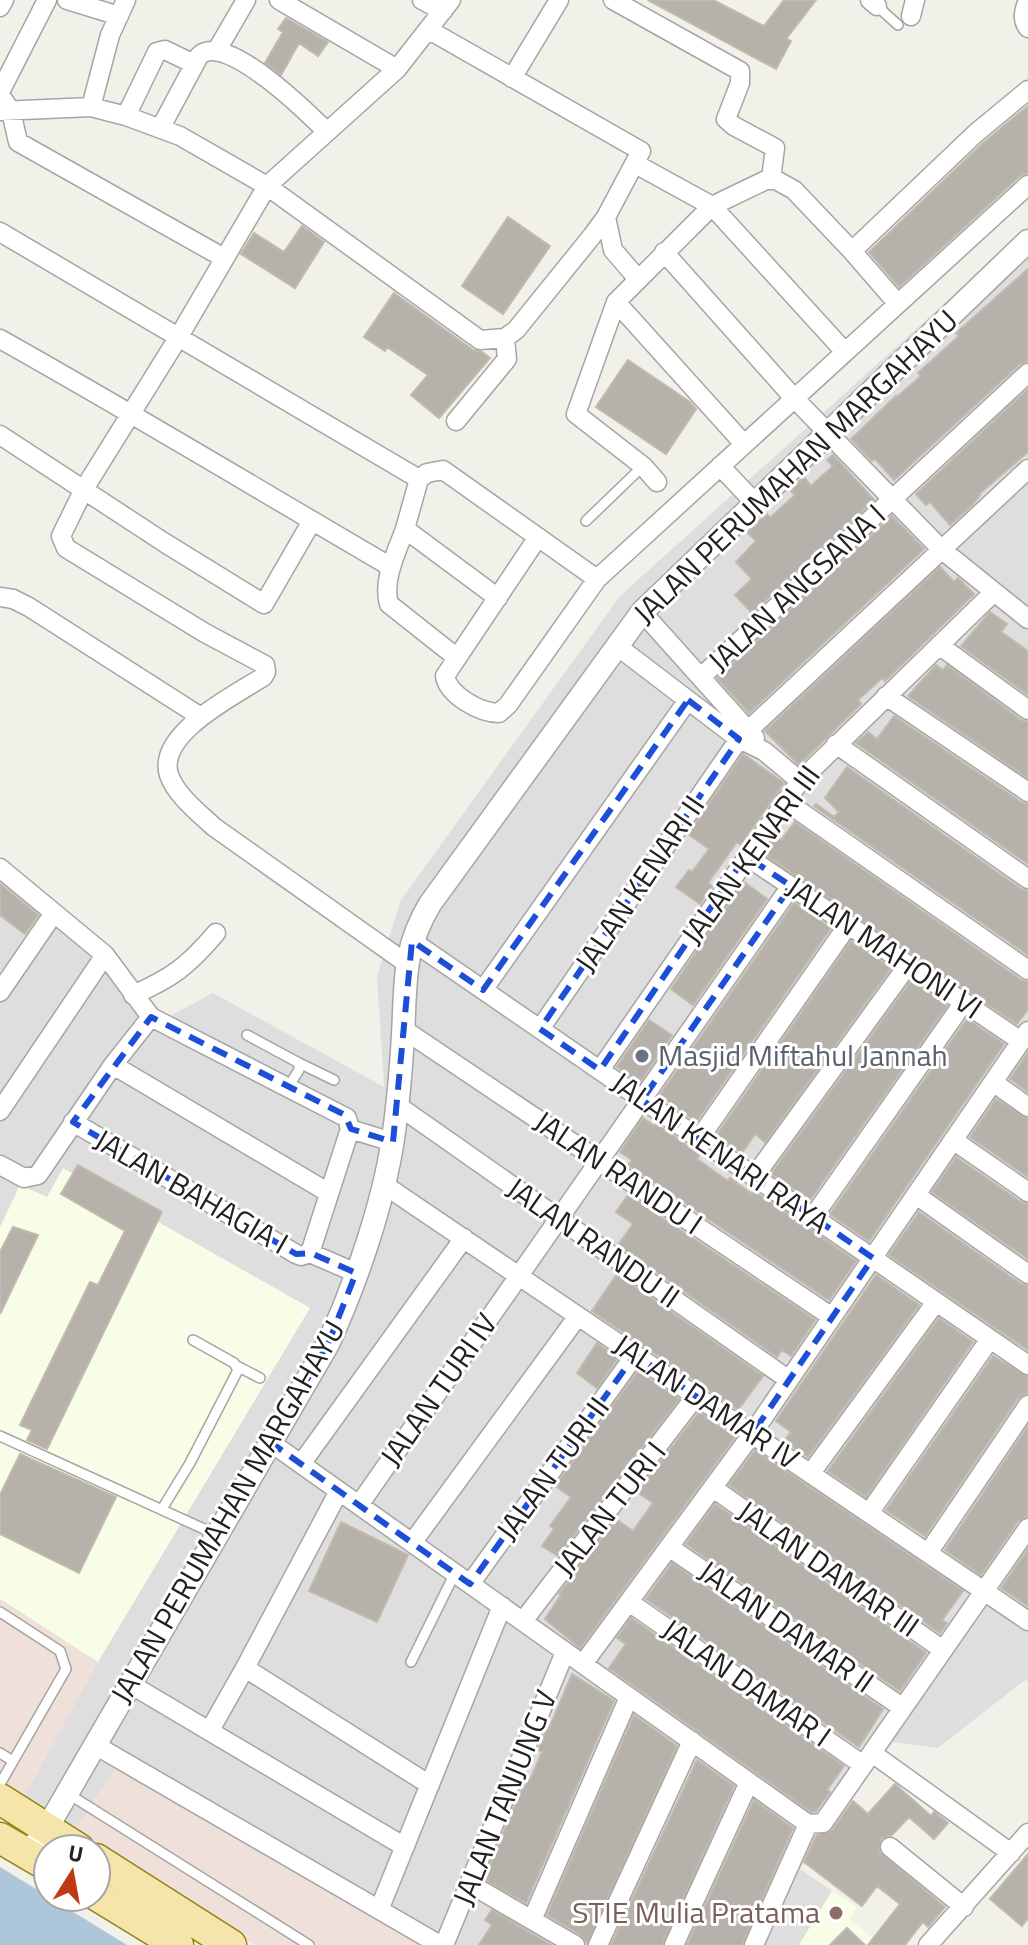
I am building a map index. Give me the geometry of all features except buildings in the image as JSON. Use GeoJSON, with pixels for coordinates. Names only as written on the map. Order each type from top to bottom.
{"type":"FeatureCollection","features":[{"type":"Feature","properties":{"kind":"main road"},"geometry":{"type":"LineString","coordinates":[[0,1799],[55,1833]]}},
{"type":"Feature","properties":{"kind":"main road"},"geometry":{"type":"LineString","coordinates":[[0,1838],[32,1857]]}},
{"type":"Feature","properties":{"kind":"main road"},"geometry":{"type":"LineString","coordinates":[[112,1869],[231,1945]]}},
{"type":"Feature","properties":{"kind":"main road"},"geometry":{"type":"LineString","coordinates":[[112,1905],[178,1945]]}},
{"type":"Feature","properties":{"kind":"street"},"geometry":{"type":"LineString","coordinates":[[0,7],[4,0]]}},
{"type":"Feature","properties":{"kind":"street"},"geometry":{"type":"LineString","coordinates":[[47,0],[0,94],[18,142],[224,258]]}},
{"type":"Feature","properties":{"kind":"street"},"geometry":{"type":"LineString","coordinates":[[67,0],[122,8],[110,35],[91,107]]}},
{"type":"Feature","properties":{"kind":"street"},"geometry":{"type":"LineString","coordinates":[[217,50],[246,0]]}},
{"type":"Feature","properties":{"kind":"street"},"geometry":{"type":"LineString","coordinates":[[279,0],[397,69]]}},
{"type":"Feature","properties":{"kind":"street"},"geometry":{"type":"LineString","coordinates":[[406,963],[214,827],[174,784],[168,768],[174,743],[201,717],[263,677],[266,667],[66,548],[61,533],[84,489],[267,186],[397,69],[447,6],[422,0]]}},
{"type":"Feature","properties":{"kind":"street"},"geometry":{"type":"LineString","coordinates":[[512,78],[559,0]]}},
{"type":"Feature","properties":{"kind":"street"},"geometry":{"type":"LineString","coordinates":[[613,0],[740,71],[740,83],[726,119],[775,148],[771,179]]}},
{"type":"Feature","properties":{"kind":"street"},"geometry":{"type":"LineString","coordinates":[[1028,0],[1023,11],[1024,23],[1028,28]]}},
{"type":"Feature","properties":{"kind":"street"},"geometry":{"type":"LineString","coordinates":[[429,30],[512,78],[712,206],[845,352]]}},
{"type":"Feature","properties":{"kind":"street"},"geometry":{"type":"LineString","coordinates":[[126,116],[157,52],[165,50],[194,64]]}},
{"type":"Feature","properties":{"kind":"street"},"geometry":{"type":"LineString","coordinates":[[161,127],[203,51],[217,50],[275,84],[327,132]]}},
{"type":"Feature","properties":{"kind":"street"},"geometry":{"type":"LineString","coordinates":[[852,251],[976,133],[1028,90]]}},
{"type":"Feature","properties":{"kind":"street"},"geometry":{"type":"LineString","coordinates":[[5,111],[91,107],[161,127],[267,186],[480,340],[505,338],[516,330],[606,217],[641,159]]}},
{"type":"Feature","properties":{"kind":"street"},"geometry":{"type":"LineString","coordinates":[[657,482],[643,466],[576,414],[616,302],[712,206],[771,179]]}},
{"type":"Feature","properties":{"kind":"street"},"geometry":{"type":"LineString","coordinates":[[771,179],[794,190],[898,304]]}},
{"type":"Feature","properties":{"kind":"street"},"geometry":{"type":"LineString","coordinates":[[538,537],[445,676],[450,689],[482,710],[493,713],[504,711],[597,579],[735,482],[744,444],[798,402],[845,352],[1028,185]]}},
{"type":"Feature","properties":{"kind":"street"},"geometry":{"type":"LineString","coordinates":[[606,217],[613,250],[638,279]]}},
{"type":"Feature","properties":{"kind":"street"},"geometry":{"type":"LineString","coordinates":[[0,232],[419,479]]}},
{"type":"Feature","properties":{"kind":"street","name":"JALAN PERUMAHAN MARGAHAYU"},"geometry":{"type":"LineString","coordinates":[[46,1833],[215,1534],[328,1344],[346,1305],[383,1184],[392,1142],[406,963],[412,941],[430,904],[735,482],[824,428],[1027,243]]}},
{"type":"Feature","properties":{"kind":"street"},"geometry":{"type":"LineString","coordinates":[[664,252],[798,402],[941,549],[994,592],[1023,610]]}},
{"type":"Feature","properties":{"kind":"street"},"geometry":{"type":"LineString","coordinates":[[616,302],[744,444]]}},
{"type":"Feature","properties":{"kind":"street"},"geometry":{"type":"LineString","coordinates":[[456,421],[507,359],[505,338]]}},
{"type":"Feature","properties":{"kind":"street"},"geometry":{"type":"LineString","coordinates":[[0,339],[391,567]]}},
{"type":"Feature","properties":{"kind":"street","name":"JALAN ANGSANA I"},"geometry":{"type":"LineString","coordinates":[[701,677],[1028,373]]}},
{"type":"Feature","properties":{"kind":"street"},"geometry":{"type":"LineString","coordinates":[[0,435],[264,604],[312,521]]}},
{"type":"Feature","properties":{"kind":"street","name":"JALAN KENARI II"},"geometry":{"type":"LineString","coordinates":[[540,1029],[744,734],[1028,469]]}},
{"type":"Feature","properties":{"kind":"street"},"geometry":{"type":"LineString","coordinates":[[456,657],[389,604],[387,592],[391,567],[419,479],[434,471],[447,471],[597,579]]}},
{"type":"Feature","properties":{"kind":"street"},"geometry":{"type":"LineString","coordinates":[[405,529],[498,598]]}},
{"type":"Feature","properties":{"kind":"street","name":"JALAN KENARI III"},"geometry":{"type":"LineString","coordinates":[[600,1070],[800,781],[994,592]]}},
{"type":"Feature","properties":{"kind":"street"},"geometry":{"type":"LineString","coordinates":[[0,597],[29,607],[201,717]]}},
{"type":"Feature","properties":{"kind":"street"},"geometry":{"type":"LineString","coordinates":[[642,612],[701,677],[744,734]]}},
{"type":"Feature","properties":{"kind":"street"},"geometry":{"type":"LineString","coordinates":[[939,645],[1028,710]]}},
{"type":"Feature","properties":{"kind":"street"},"geometry":{"type":"LineString","coordinates":[[617,646],[688,700],[744,734],[800,781]]}},
{"type":"Feature","properties":{"kind":"street"},"geometry":{"type":"LineString","coordinates":[[886,696],[1028,792]]}},
{"type":"Feature","properties":{"kind":"street"},"geometry":{"type":"LineString","coordinates":[[483,990],[688,700]]}},
{"type":"Feature","properties":{"kind":"street"},"geometry":{"type":"LineString","coordinates":[[836,744],[1028,879]]}},
{"type":"Feature","properties":{"kind":"street"},"geometry":{"type":"LineString","coordinates":[[785,801],[1028,970]]}},
{"type":"Feature","properties":{"kind":"street","name":"JALAN MAHONI VI"},"geometry":{"type":"LineString","coordinates":[[746,856],[964,1002],[1025,1036]]}},
{"type":"Feature","properties":{"kind":"street"},"geometry":{"type":"LineString","coordinates":[[0,868],[105,955],[151,1017],[345,1115],[350,1121],[310,1253]]}},
{"type":"Feature","properties":{"kind":"street","name":"JALAN TURI IV"},"geometry":{"type":"LineString","coordinates":[[359,1505],[791,886]]}},
{"type":"Feature","properties":{"kind":"street"},"geometry":{"type":"LineString","coordinates":[[0,992],[54,913]]}},
{"type":"Feature","properties":{"kind":"street"},"geometry":{"type":"LineString","coordinates":[[699,1139],[848,925]]}},
{"type":"Feature","properties":{"kind":"street"},"geometry":{"type":"LineString","coordinates":[[133,995],[168,980],[196,957],[216,933]]}},
{"type":"Feature","properties":{"kind":"street","name":"JALAN KENARI RAYA"},"geometry":{"type":"LineString","coordinates":[[412,941],[1028,1365]]}},
{"type":"Feature","properties":{"kind":"street"},"geometry":{"type":"LineString","coordinates":[[0,1111],[105,955]]}},
{"type":"Feature","properties":{"kind":"street"},"geometry":{"type":"LineString","coordinates":[[754,1177],[908,965]]}},
{"type":"Feature","properties":{"kind":"street"},"geometry":{"type":"LineString","coordinates":[[813,1217],[964,1002]]}},
{"type":"Feature","properties":{"kind":"street"},"geometry":{"type":"LineString","coordinates":[[0,1165],[24,1178],[38,1175],[113,1065],[151,1017]]}},
{"type":"Feature","properties":{"kind":"street","name":"JALAN RANDU I"},"geometry":{"type":"LineString","coordinates":[[403,1029],[832,1317]]}},
{"type":"Feature","properties":{"kind":"street"},"geometry":{"type":"LineString","coordinates":[[583,1664],[752,1434],[1025,1036]]}},
{"type":"Feature","properties":{"kind":"street"},"geometry":{"type":"LineString","coordinates":[[113,1065],[329,1193]]}},
{"type":"Feature","properties":{"kind":"street"},"geometry":{"type":"LineString","coordinates":[[993,1082],[1028,1107]]}},
{"type":"Feature","properties":{"kind":"street","name":"JALAN RANDU II"},"geometry":{"type":"LineString","coordinates":[[397,1105],[789,1380]]}},
{"type":"Feature","properties":{"kind":"street","name":"JALAN BAHAGIA I"},"geometry":{"type":"LineString","coordinates":[[73,1122],[296,1254],[310,1253],[356,1273]]}},
{"type":"Feature","properties":{"kind":"street"},"geometry":{"type":"LineString","coordinates":[[350,1129],[392,1142]]}},
{"type":"Feature","properties":{"kind":"street"},"geometry":{"type":"LineString","coordinates":[[953,1140],[1028,1192]]}},
{"type":"Feature","properties":{"kind":"street","name":"JALAN DAMAR IV"},"geometry":{"type":"LineString","coordinates":[[383,1184],[1028,1621]]}},
{"type":"Feature","properties":{"kind":"street"},"geometry":{"type":"LineString","coordinates":[[916,1195],[1028,1274]]}},
{"type":"Feature","properties":{"kind":"street"},"geometry":{"type":"LineString","coordinates":[[301,1464],[464,1238]]}},
{"type":"Feature","properties":{"kind":"street"},"geometry":{"type":"LineString","coordinates":[[811,1473],[936,1302]]}},
{"type":"Feature","properties":{"kind":"street"},"geometry":{"type":"LineString","coordinates":[[412,1543],[578,1316]]}},
{"type":"Feature","properties":{"kind":"street"},"geometry":{"type":"LineString","coordinates":[[869,1513],[990,1339]]}},
{"type":"Feature","properties":{"kind":"street","name":"JALAN TURI II"},"geometry":{"type":"LineString","coordinates":[[462,1578],[635,1355]]}},
{"type":"Feature","properties":{"kind":"street","name":"JALAN TURI I"},"geometry":{"type":"LineString","coordinates":[[523,1621],[696,1396]]}},
{"type":"Feature","properties":{"kind":"street"},"geometry":{"type":"LineString","coordinates":[[928,1553],[1028,1405]]}},
{"type":"Feature","properties":{"kind":"street"},"geometry":{"type":"LineString","coordinates":[[270,1442],[808,1824],[823,1823],[1028,1528]]}},
{"type":"Feature","properties":{"kind":"street","name":"JALAN DAMAR III"},"geometry":{"type":"LineString","coordinates":[[713,1488],[943,1650]]}},
{"type":"Feature","properties":{"kind":"street"},"geometry":{"type":"LineString","coordinates":[[210,1730],[339,1491]]}},
{"type":"Feature","properties":{"kind":"street","name":"JALAN DAMAR II"},"geometry":{"type":"LineString","coordinates":[[669,1547],[903,1708]]}},
{"type":"Feature","properties":{"kind":"street","name":"JALAN DAMAR I"},"geometry":{"type":"LineString","coordinates":[[629,1602],[1011,1853]]}},
{"type":"Feature","properties":{"kind":"street"},"geometry":{"type":"LineString","coordinates":[[379,1910],[502,1606]]}},
{"type":"Feature","properties":{"kind":"street","name":"JALAN TANJUNG V"},"geometry":{"type":"LineString","coordinates":[[442,1945],[565,1652]]}},
{"type":"Feature","properties":{"kind":"street"},"geometry":{"type":"LineString","coordinates":[[245,1668],[430,1785]]}},
{"type":"Feature","properties":{"kind":"street"},"geometry":{"type":"LineString","coordinates":[[130,1684],[405,1847]]}},
{"type":"Feature","properties":{"kind":"street"},"geometry":{"type":"LineString","coordinates":[[532,1920],[629,1697]]}},
{"type":"Feature","properties":{"kind":"street"},"geometry":{"type":"LineString","coordinates":[[598,1945],[692,1741]]}},
{"type":"Feature","properties":{"kind":"street"},"geometry":{"type":"LineString","coordinates":[[95,1745],[442,1945]]}},
{"type":"Feature","properties":{"kind":"street"},"geometry":{"type":"LineString","coordinates":[[674,1945],[749,1782]]}},
{"type":"Feature","properties":{"kind":"street"},"geometry":{"type":"LineString","coordinates":[[754,1945],[808,1824]]}},
{"type":"Feature","properties":{"kind":"street"},"geometry":{"type":"LineString","coordinates":[[928,1945],[1028,1833]]}},
{"type":"Feature","properties":{"kind":"street"},"geometry":{"type":"LineString","coordinates":[[890,1847],[964,1907]]}},
{"type":"Feature","properties":{"kind":"street"},"geometry":{"type":"LineString","coordinates":[[470,1884],[575,1945]]}},
{"type":"Feature","properties":{"kind":"lane"},"geometry":{"type":"LineString","coordinates":[[874,3],[908,13]]}},
{"type":"Feature","properties":{"kind":"lane"},"geometry":{"type":"LineString","coordinates":[[586,521],[643,466]]}},
{"type":"Feature","properties":{"kind":"lane"},"geometry":{"type":"LineString","coordinates":[[247,1035],[334,1080]]}},
{"type":"Feature","properties":{"kind":"lane"},"geometry":{"type":"LineString","coordinates":[[288,1087],[299,1070],[299,1063]]}},
{"type":"Feature","properties":{"kind":"lane"},"geometry":{"type":"LineString","coordinates":[[193,1340],[260,1378]]}},
{"type":"Feature","properties":{"kind":"lane"},"geometry":{"type":"LineString","coordinates":[[162,1509],[237,1375],[237,1366]]}},
{"type":"Feature","properties":{"kind":"lane"},"geometry":{"type":"LineString","coordinates":[[0,1436],[215,1534]]}},
{"type":"Feature","properties":{"kind":"lane"},"geometry":{"type":"LineString","coordinates":[[411,1662],[462,1578]]}},
{"type":"Feature","properties":{"kind":"lane"},"geometry":{"type":"LineString","coordinates":[[0,1612],[60,1651],[66,1669],[0,1784]]}},
{"type":"Feature","properties":{"kind":"lane"},"geometry":{"type":"LineString","coordinates":[[0,1753],[13,1761]]}},
{"type":"Feature","properties":{"kind":"lane"},"geometry":{"type":"LineString","coordinates":[[67,1793],[309,1945]]}},
{"type":"Feature","properties":{"kind":"highlighted area"},"geometry":{"type":"Polygon","coordinates":[[[688,700],[739,739],[540,1029],[600,1070],[746,856],[791,886],[642,1100],[873,1258],[752,1434],[635,1355],[470,1584],[270,1442],[328,1344],[356,1273],[311,1253],[296,1254],[73,1122],[151,1017],[345,1115],[351,1129],[393,1142],[412,941],[483,990],[688,700]]]}},
{"type":"Feature","properties":{"kind":"shaded area"},"geometry":{"type":"Polygon","coordinates":[[[1028,228],[1028,1682],[1025,1680],[938,1748],[893,1742],[800,1869],[832,1891],[799,1945],[255,1945],[112,1856],[112,1833],[74,1833],[0,1787],[0,857],[118,961],[164,1019],[213,993],[384,1087],[377,976],[401,900],[620,596],[1028,228]]]}},
{"type":"Feature","properties":{"kind":"shaded area"},"geometry":{"type":"Polygon","coordinates":[[[63,1168],[310,1308],[98,1662],[0,1599],[0,1227],[20,1185],[47,1197],[63,1168]]]}},
{"type":"Feature","properties":{"kind":"shaded area"},"geometry":{"type":"Polygon","coordinates":[[[0,1600],[98,1662],[22,1801],[0,1787],[0,1600]]]}},
{"type":"Feature","properties":{"kind":"shaded area"},"geometry":{"type":"Polygon","coordinates":[[[114,1769],[419,1945],[255,1945],[112,1860],[112,1833],[74,1833],[114,1769]]]}},
{"type":"Feature","properties":{"kind":"shaded area","name":"STIE Mulia Pratama"},"geometry":{"type":"Polygon","coordinates":[[[832,1891],[857,1907],[850,1919],[882,1945],[799,1945],[832,1891]]]}},
{"type":"Feature","properties":{"kind":"water"},"geometry":{"type":"Polygon","coordinates":[[[0,1867],[32,1887],[32,1913],[75,1913],[127,1945],[0,1945],[0,1867]]]}},
{"type":"Feature","properties":{"kind":"place","name":"Masjid Miftahul Jannah"},"geometry":{"type":"Point","coordinates":[642,1056]}},
{"type":"Feature","properties":{"kind":"place","name":"STIE Mulia Pratama"},"geometry":{"type":"Point","coordinates":[836,1913]}}]}
